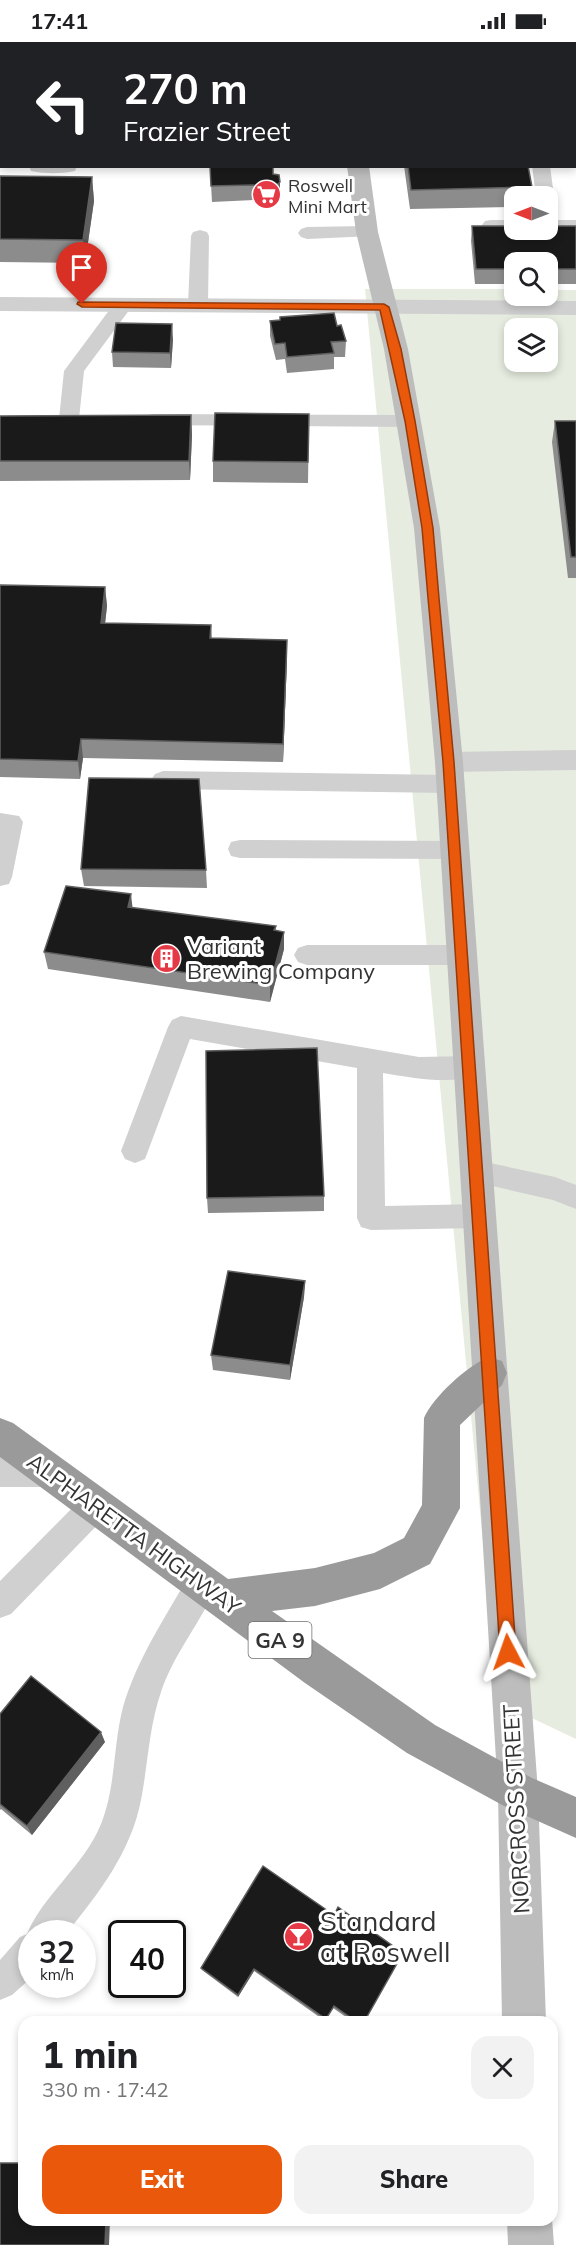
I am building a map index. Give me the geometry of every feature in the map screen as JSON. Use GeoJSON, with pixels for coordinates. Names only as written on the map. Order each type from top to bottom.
{"type":"FeatureCollection","features":[{"type":"Feature","properties":{"kind":"highway"},"geometry":{"type":"LineString","coordinates":[[213,1591],[315,1587],[380,1570],[417,1551],[441,1508],[442,1418],[489,1373]]}},
{"type":"Feature","properties":{"kind":"highway","name":"ALPHARETTA HIGHWAY"},"geometry":{"type":"LineString","coordinates":[[0,1435],[421,1739],[518,1792],[576,1818]]}},
{"type":"Feature","properties":{"kind":"street","name":"NORCROSS STREET"},"geometry":{"type":"LineString","coordinates":[[358,168],[367,232],[396,349],[427,528],[449,773],[518,1792],[524,2016]]}},
{"type":"Feature","properties":{"kind":"street"},"geometry":{"type":"LineString","coordinates":[[0,304],[576,308]]}},
{"type":"Feature","properties":{"kind":"street"},"geometry":{"type":"LineString","coordinates":[[449,773],[576,760]]}},
{"type":"Feature","properties":{"kind":"street"},"geometry":{"type":"LineString","coordinates":[[0,1470],[47,1470]]}},
{"type":"Feature","properties":{"kind":"street"},"geometry":{"type":"LineString","coordinates":[[530,2226],[531,2245]]}},
{"type":"Feature","properties":{"kind":"lane"},"geometry":{"type":"LineString","coordinates":[[541,168],[544,186]]}},
{"type":"Feature","properties":{"kind":"lane"},"geometry":{"type":"LineString","coordinates":[[558,222],[576,225]]}},
{"type":"Feature","properties":{"kind":"lane"},"geometry":{"type":"LineString","coordinates":[[491,225],[504,225]]}},
{"type":"Feature","properties":{"kind":"lane"},"geometry":{"type":"LineString","coordinates":[[308,233],[367,232]]}},
{"type":"Feature","properties":{"kind":"lane"},"geometry":{"type":"LineString","coordinates":[[198,305],[200,236]]}},
{"type":"Feature","properties":{"kind":"lane"},"geometry":{"type":"LineString","coordinates":[[69,419],[74,371],[123,305]]}},
{"type":"Feature","properties":{"kind":"lane"},"geometry":{"type":"LineString","coordinates":[[46,419],[93,419]]}},
{"type":"Feature","properties":{"kind":"lane"},"geometry":{"type":"LineString","coordinates":[[140,420],[410,421]]}},
{"type":"Feature","properties":{"kind":"lane"},"geometry":{"type":"LineString","coordinates":[[144,779],[449,773]]}},
{"type":"Feature","properties":{"kind":"lane"},"geometry":{"type":"LineString","coordinates":[[0,822],[10,822],[0,877]]}},
{"type":"Feature","properties":{"kind":"lane"},"geometry":{"type":"LineString","coordinates":[[240,849],[454,850]]}},
{"type":"Feature","properties":{"kind":"lane"},"geometry":{"type":"LineString","coordinates":[[307,955],[461,955]]}},
{"type":"Feature","properties":{"kind":"lane"},"geometry":{"type":"LineString","coordinates":[[135,1151],[181,1027],[419,1068],[470,1067]]}},
{"type":"Feature","properties":{"kind":"lane"},"geometry":{"type":"LineString","coordinates":[[370,1059],[371,1218],[479,1216]]}},
{"type":"Feature","properties":{"kind":"lane"},"geometry":{"type":"LineString","coordinates":[[476,1172],[555,1189],[576,1197]]}},
{"type":"Feature","properties":{"kind":"lane"},"geometry":{"type":"LineString","coordinates":[[0,1603],[96,1505]]}},
{"type":"Feature","properties":{"kind":"lane"},"geometry":{"type":"LineString","coordinates":[[55,1920],[84,1884],[116,1831],[139,1708],[151,1675],[213,1591]]}},
{"type":"Feature","properties":{"kind":"lane"},"geometry":{"type":"LineString","coordinates":[[0,1983],[18,1966]]}},
{"type":"Feature","properties":{"kind":"shaded area"},"geometry":{"type":"Polygon","coordinates":[[[365,289],[504,289],[504,306],[558,306],[558,290],[576,290],[576,1739],[498,1702],[365,289]]]}},
{"type":"Feature","properties":{"kind":"building"},"geometry":{"type":"Polygon","coordinates":[[[210,168],[273,168],[273,174],[279,175],[280,182],[273,188],[253,185],[211,186],[210,168]]]}},
{"type":"Feature","properties":{"kind":"building"},"geometry":{"type":"Polygon","coordinates":[[[408,168],[528,168],[532,186],[411,190],[408,168]]]}},
{"type":"Feature","properties":{"kind":"building"},"geometry":{"type":"Polygon","coordinates":[[[0,176],[92,177],[83,240],[0,239],[0,176]]]}},
{"type":"Feature","properties":{"kind":"building"},"geometry":{"type":"Polygon","coordinates":[[[472,226],[504,226],[504,240],[558,240],[558,226],[576,226],[576,269],[558,269],[558,252],[504,252],[504,269],[476,269],[472,226]]]}},
{"type":"Feature","properties":{"kind":"building"},"geometry":{"type":"Polygon","coordinates":[[[334,313],[337,326],[341,325],[346,341],[331,342],[334,353],[287,357],[285,343],[275,344],[270,321],[280,320],[280,317],[334,313]]]}},
{"type":"Feature","properties":{"kind":"building"},"geometry":{"type":"Polygon","coordinates":[[[116,323],[172,324],[170,353],[112,352],[116,323]]]}},
{"type":"Feature","properties":{"kind":"building"},"geometry":{"type":"Polygon","coordinates":[[[215,413],[309,414],[308,462],[213,461],[215,413]]]}},
{"type":"Feature","properties":{"kind":"building"},"geometry":{"type":"Polygon","coordinates":[[[191,415],[189,461],[0,461],[0,416],[191,415]]]}},
{"type":"Feature","properties":{"kind":"building"},"geometry":{"type":"Polygon","coordinates":[[[555,421],[576,421],[576,557],[571,557],[555,421]]]}},
{"type":"Feature","properties":{"kind":"building"},"geometry":{"type":"Polygon","coordinates":[[[0,585],[105,587],[101,623],[211,625],[210,638],[287,640],[283,744],[81,739],[78,761],[0,759],[0,585]]]}},
{"type":"Feature","properties":{"kind":"building"},"geometry":{"type":"Polygon","coordinates":[[[89,778],[199,779],[206,870],[81,869],[89,778]]]}},
{"type":"Feature","properties":{"kind":"building","name":"Variant Brewing Company"},"geometry":{"type":"Polygon","coordinates":[[[66,886],[131,894],[128,907],[276,926],[274,930],[284,932],[270,985],[44,952],[66,886]]]}},
{"type":"Feature","properties":{"kind":"building"},"geometry":{"type":"Polygon","coordinates":[[[317,1048],[324,1196],[207,1198],[206,1051],[317,1048]]]}},
{"type":"Feature","properties":{"kind":"building"},"geometry":{"type":"Polygon","coordinates":[[[228,1271],[305,1281],[290,1365],[211,1355],[228,1271]]]}},
{"type":"Feature","properties":{"kind":"building"},"geometry":{"type":"Polygon","coordinates":[[[31,1676],[101,1732],[27,1826],[0,1804],[0,1714],[31,1676]]]}},
{"type":"Feature","properties":{"kind":"building","name":"Standard at Roswell"},"geometry":{"type":"Polygon","coordinates":[[[263,1866],[334,1915],[338,1907],[403,1953],[367,2016],[348,2016],[334,2006],[328,2016],[322,2016],[254,1969],[238,1995],[201,1968],[263,1866]]]}},
{"type":"Feature","properties":{"kind":"building"},"geometry":{"type":"Polygon","coordinates":[[[0,2163],[18,2163],[18,2226],[106,2226],[105,2245],[0,2245],[0,2163]]]}},
{"type":"Feature","properties":{"kind":"place","name":"Roswell Mini Mart"},"geometry":{"type":"Point","coordinates":[267,195]}},
{"type":"Feature","properties":{"kind":"place","name":"Variant Brewing Company"},"geometry":{"type":"Point","coordinates":[166,959]}},
{"type":"Feature","properties":{"kind":"place","name":"Standard at Roswell"},"geometry":{"type":"Point","coordinates":[299,1937]}},
{"type":"Feature","properties":{"kind":"route"},"geometry":{"type":"LineString","coordinates":[[82,304],[384,307],[396,349],[410,421],[427,528],[434,598],[470,1067],[508,1652]]}}]}
